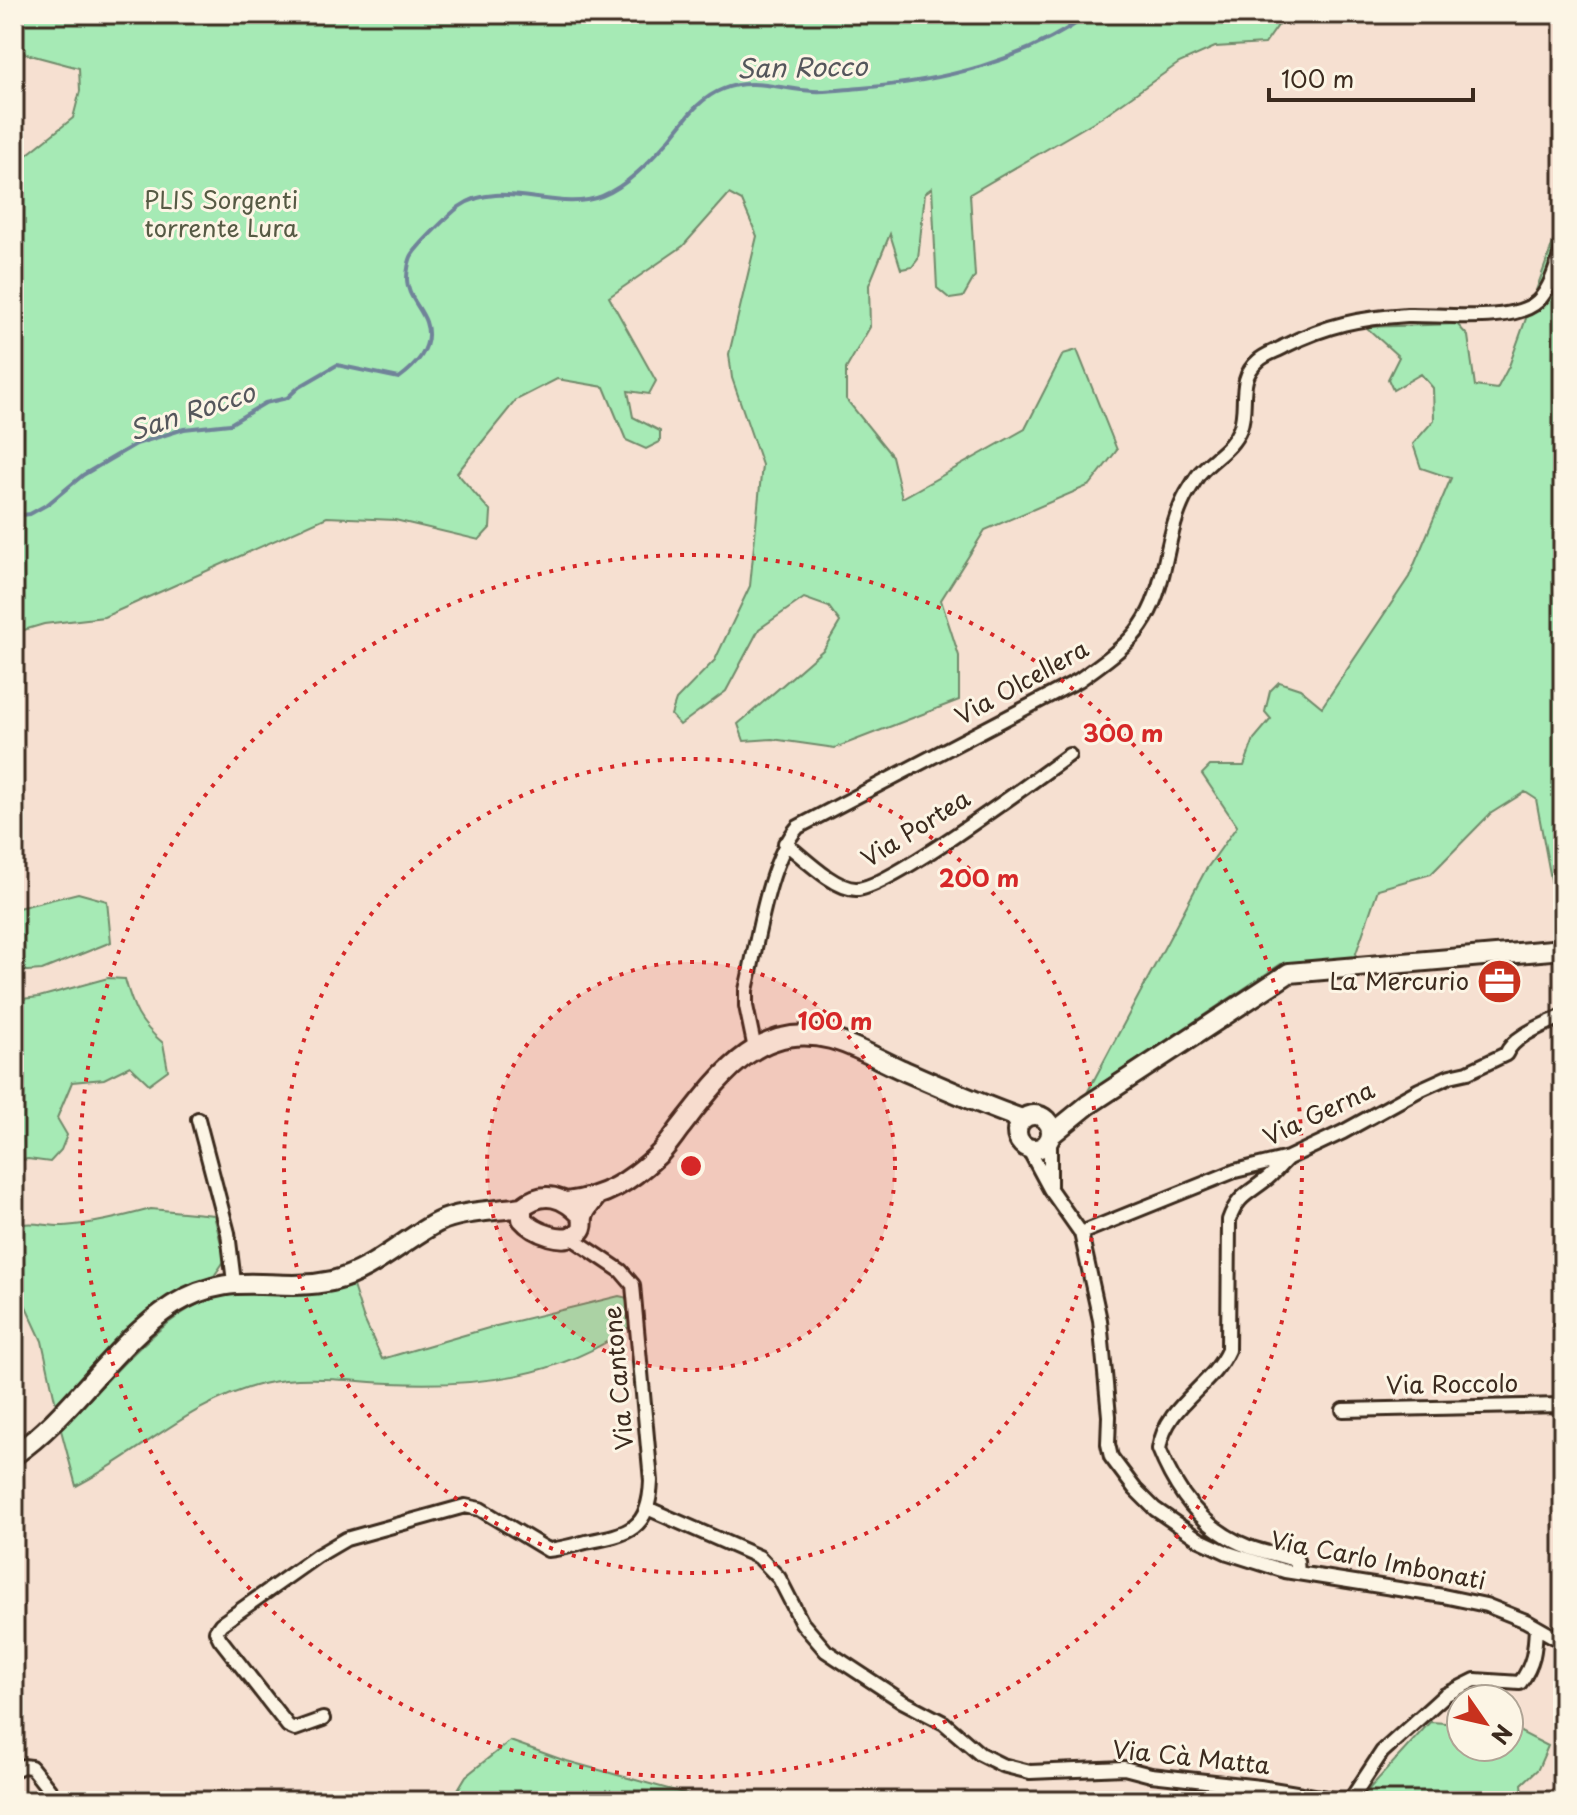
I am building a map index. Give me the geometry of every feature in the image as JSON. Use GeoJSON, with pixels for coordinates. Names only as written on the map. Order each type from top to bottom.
{"type":"FeatureCollection","features":[{"type":"Feature","properties":{"kind":"street","name":"Via Olcellera"},"geometry":{"type":"LineString","coordinates":[[785,843],[798,827],[1079,680],[1112,657],[1134,636],[1151,613],[1184,497],[1199,473],[1234,442],[1242,424],[1246,376],[1259,360],[1316,330],[1346,321],[1407,315],[1495,315],[1523,310],[1538,301],[1550,282],[1563,246]]}},
{"type":"Feature","properties":{"kind":"street","name":"Via Portea"},"geometry":{"type":"LineString","coordinates":[[785,843],[839,886],[858,890],[878,884],[962,831],[1069,755]]}},
{"type":"Feature","properties":{"kind":"street"},"geometry":{"type":"LineString","coordinates":[[755,1049],[746,1006],[746,990],[775,867],[785,843]]}},
{"type":"Feature","properties":{"kind":"street"},"geometry":{"type":"LineString","coordinates":[[524,1216],[538,1197],[552,1196],[567,1202],[595,1198],[613,1189],[659,1155],[724,1072],[742,1056],[775,1039],[796,1036],[830,1039],[977,1104],[1041,1148],[1088,1105],[1289,973],[1563,949]]}},
{"type":"Feature","properties":{"kind":"street","name":"Via Gerna"},"geometry":{"type":"LineString","coordinates":[[1081,1233],[1235,1171],[1288,1158],[1419,1090],[1506,1054],[1517,1040],[1563,1016]]}},
{"type":"Feature","properties":{"kind":"street"},"geometry":{"type":"LineString","coordinates":[[1041,1116],[1088,1105]]}},
{"type":"Feature","properties":{"kind":"street"},"geometry":{"type":"LineString","coordinates":[[1022,1135],[1034,1114],[1049,1123],[1050,1189]]}},
{"type":"Feature","properties":{"kind":"street"},"geometry":{"type":"LineString","coordinates":[[198,1119],[228,1233],[234,1282]]}},
{"type":"Feature","properties":{"kind":"street","name":"Via Carlo Imbonati"},"geometry":{"type":"LineString","coordinates":[[1022,1135],[1050,1189],[1081,1233],[1100,1320],[1109,1416],[1108,1444],[1114,1464],[1155,1509],[1200,1540],[1228,1553],[1298,1573],[1486,1605],[1563,1642]]}},
{"type":"Feature","properties":{"kind":"street"},"geometry":{"type":"LineString","coordinates":[[1288,1158],[1266,1181],[1246,1192],[1232,1211],[1229,1220],[1228,1350],[1220,1365],[1172,1414],[1159,1449],[1168,1471],[1193,1508],[1214,1529],[1248,1547],[1297,1561],[1298,1573]]}},
{"type":"Feature","properties":{"kind":"street"},"geometry":{"type":"LineString","coordinates":[[14,1455],[41,1437],[148,1323],[174,1304],[197,1293],[234,1282],[309,1284],[333,1280],[353,1273],[439,1222],[462,1215],[524,1216],[548,1235],[577,1227],[595,1198]]}},
{"type":"Feature","properties":{"kind":"street"},"geometry":{"type":"LineString","coordinates":[[567,1202],[577,1227]]}},
{"type":"Feature","properties":{"kind":"street","name":"Via Cantone"},"geometry":{"type":"LineString","coordinates":[[323,1719],[295,1729],[288,1726],[216,1631],[221,1624],[317,1556],[346,1539],[465,1506],[480,1509],[548,1550],[622,1536],[641,1523],[651,1481],[633,1285],[621,1271],[589,1249],[577,1227]]}},
{"type":"Feature","properties":{"kind":"street","name":"Via Roccolo"},"geometry":{"type":"LineString","coordinates":[[1343,1410],[1563,1405]]}},
{"type":"Feature","properties":{"kind":"street","name":"Via Cà Matta"},"geometry":{"type":"LineString","coordinates":[[647,1508],[759,1557],[779,1578],[802,1623],[826,1651],[902,1701],[944,1723],[980,1754],[1002,1765],[1030,1772],[1124,1768],[1151,1775],[1260,1787],[1338,1800],[1351,1799],[1382,1752],[1445,1695],[1475,1680],[1520,1683],[1530,1670],[1535,1656],[1536,1627]]}},
{"type":"Feature","properties":{"kind":"street"},"geometry":{"type":"LineString","coordinates":[[14,1770],[31,1767],[58,1801]]}},
{"type":"Feature","properties":{"kind":"green space","name":"PLIS Sorgenti torrente Lura"},"geometry":{"type":"Polygon","coordinates":[[[14,14],[1281,14],[1279,24],[1265,44],[1215,47],[1179,63],[1102,117],[970,194],[975,276],[963,297],[950,299],[937,288],[932,188],[925,193],[918,259],[912,267],[901,269],[890,234],[869,285],[870,327],[846,369],[846,399],[892,456],[902,498],[1025,429],[1063,354],[1077,350],[1117,450],[1090,485],[985,530],[941,600],[959,656],[959,700],[835,748],[772,739],[744,741],[738,724],[824,649],[840,622],[829,607],[804,598],[759,629],[726,691],[680,725],[671,715],[676,700],[715,660],[750,586],[762,465],[732,378],[729,354],[757,236],[742,201],[729,194],[683,246],[609,297],[656,381],[649,394],[628,391],[633,417],[660,431],[660,442],[646,449],[626,440],[604,387],[557,379],[516,400],[457,473],[491,512],[490,528],[479,540],[395,520],[327,517],[104,617],[44,624],[14,633],[14,165],[73,118],[80,91],[79,68],[23,53],[14,45],[14,14]]]}},
{"type":"Feature","properties":{"kind":"green space"},"geometry":{"type":"Polygon","coordinates":[[[1563,215],[1563,888],[1553,890],[1536,799],[1525,792],[1490,814],[1431,874],[1378,889],[1354,959],[1281,964],[1087,1093],[1205,871],[1237,826],[1202,774],[1210,766],[1244,766],[1254,739],[1271,719],[1265,712],[1270,691],[1279,682],[1300,689],[1322,707],[1409,577],[1451,478],[1421,468],[1413,444],[1434,420],[1433,388],[1421,374],[1393,390],[1388,379],[1399,357],[1366,327],[1457,324],[1468,336],[1475,386],[1497,389],[1509,366],[1563,215]]]}},
{"type":"Feature","properties":{"kind":"green space"},"geometry":{"type":"Polygon","coordinates":[[[78,893],[107,901],[111,942],[42,970],[14,972],[14,909],[78,893]]]}},
{"type":"Feature","properties":{"kind":"green space"},"geometry":{"type":"Polygon","coordinates":[[[108,978],[125,979],[138,1014],[163,1043],[168,1070],[149,1084],[130,1066],[104,1079],[72,1082],[57,1118],[67,1135],[61,1150],[50,1162],[14,1161],[14,1000],[39,997],[108,978]]]}},
{"type":"Feature","properties":{"kind":"green space"},"geometry":{"type":"Polygon","coordinates":[[[151,1209],[214,1215],[225,1260],[214,1276],[176,1292],[149,1312],[56,1405],[42,1341],[14,1288],[14,1227],[26,1224],[86,1224],[151,1209]]]}},
{"type":"Feature","properties":{"kind":"green space"},"geometry":{"type":"Polygon","coordinates":[[[353,1286],[382,1359],[492,1327],[619,1296],[628,1298],[629,1327],[575,1358],[516,1376],[422,1384],[310,1379],[262,1384],[211,1403],[76,1486],[61,1430],[134,1353],[176,1317],[198,1304],[227,1294],[303,1295],[353,1286]]]}},
{"type":"Feature","properties":{"kind":"green space"},"geometry":{"type":"Polygon","coordinates":[[[1430,1722],[1445,1723],[1445,1763],[1525,1763],[1525,1734],[1548,1746],[1538,1769],[1522,1784],[1524,1801],[1358,1801],[1430,1722]]]}},
{"type":"Feature","properties":{"kind":"green space"},"geometry":{"type":"Polygon","coordinates":[[[510,1741],[563,1760],[712,1801],[451,1801],[466,1776],[510,1741]]]}},
{"type":"Feature","properties":{"kind":"waterway","name":"San Rocco"},"geometry":{"type":"LineString","coordinates":[[14,516],[30,514],[48,504],[83,475],[136,444],[184,429],[230,424],[265,403],[287,398],[299,387],[337,365],[399,378],[418,361],[428,339],[426,322],[407,284],[411,257],[449,216],[475,199],[510,195],[567,201],[602,196],[637,173],[698,105],[723,89],[756,84],[831,91],[922,80],[1009,57],[1064,31],[1090,14]]}},
{"type":"Feature","properties":{"kind":"place","name":"La Mercurio"},"geometry":{"type":"Point","coordinates":[1500,982]}}]}
